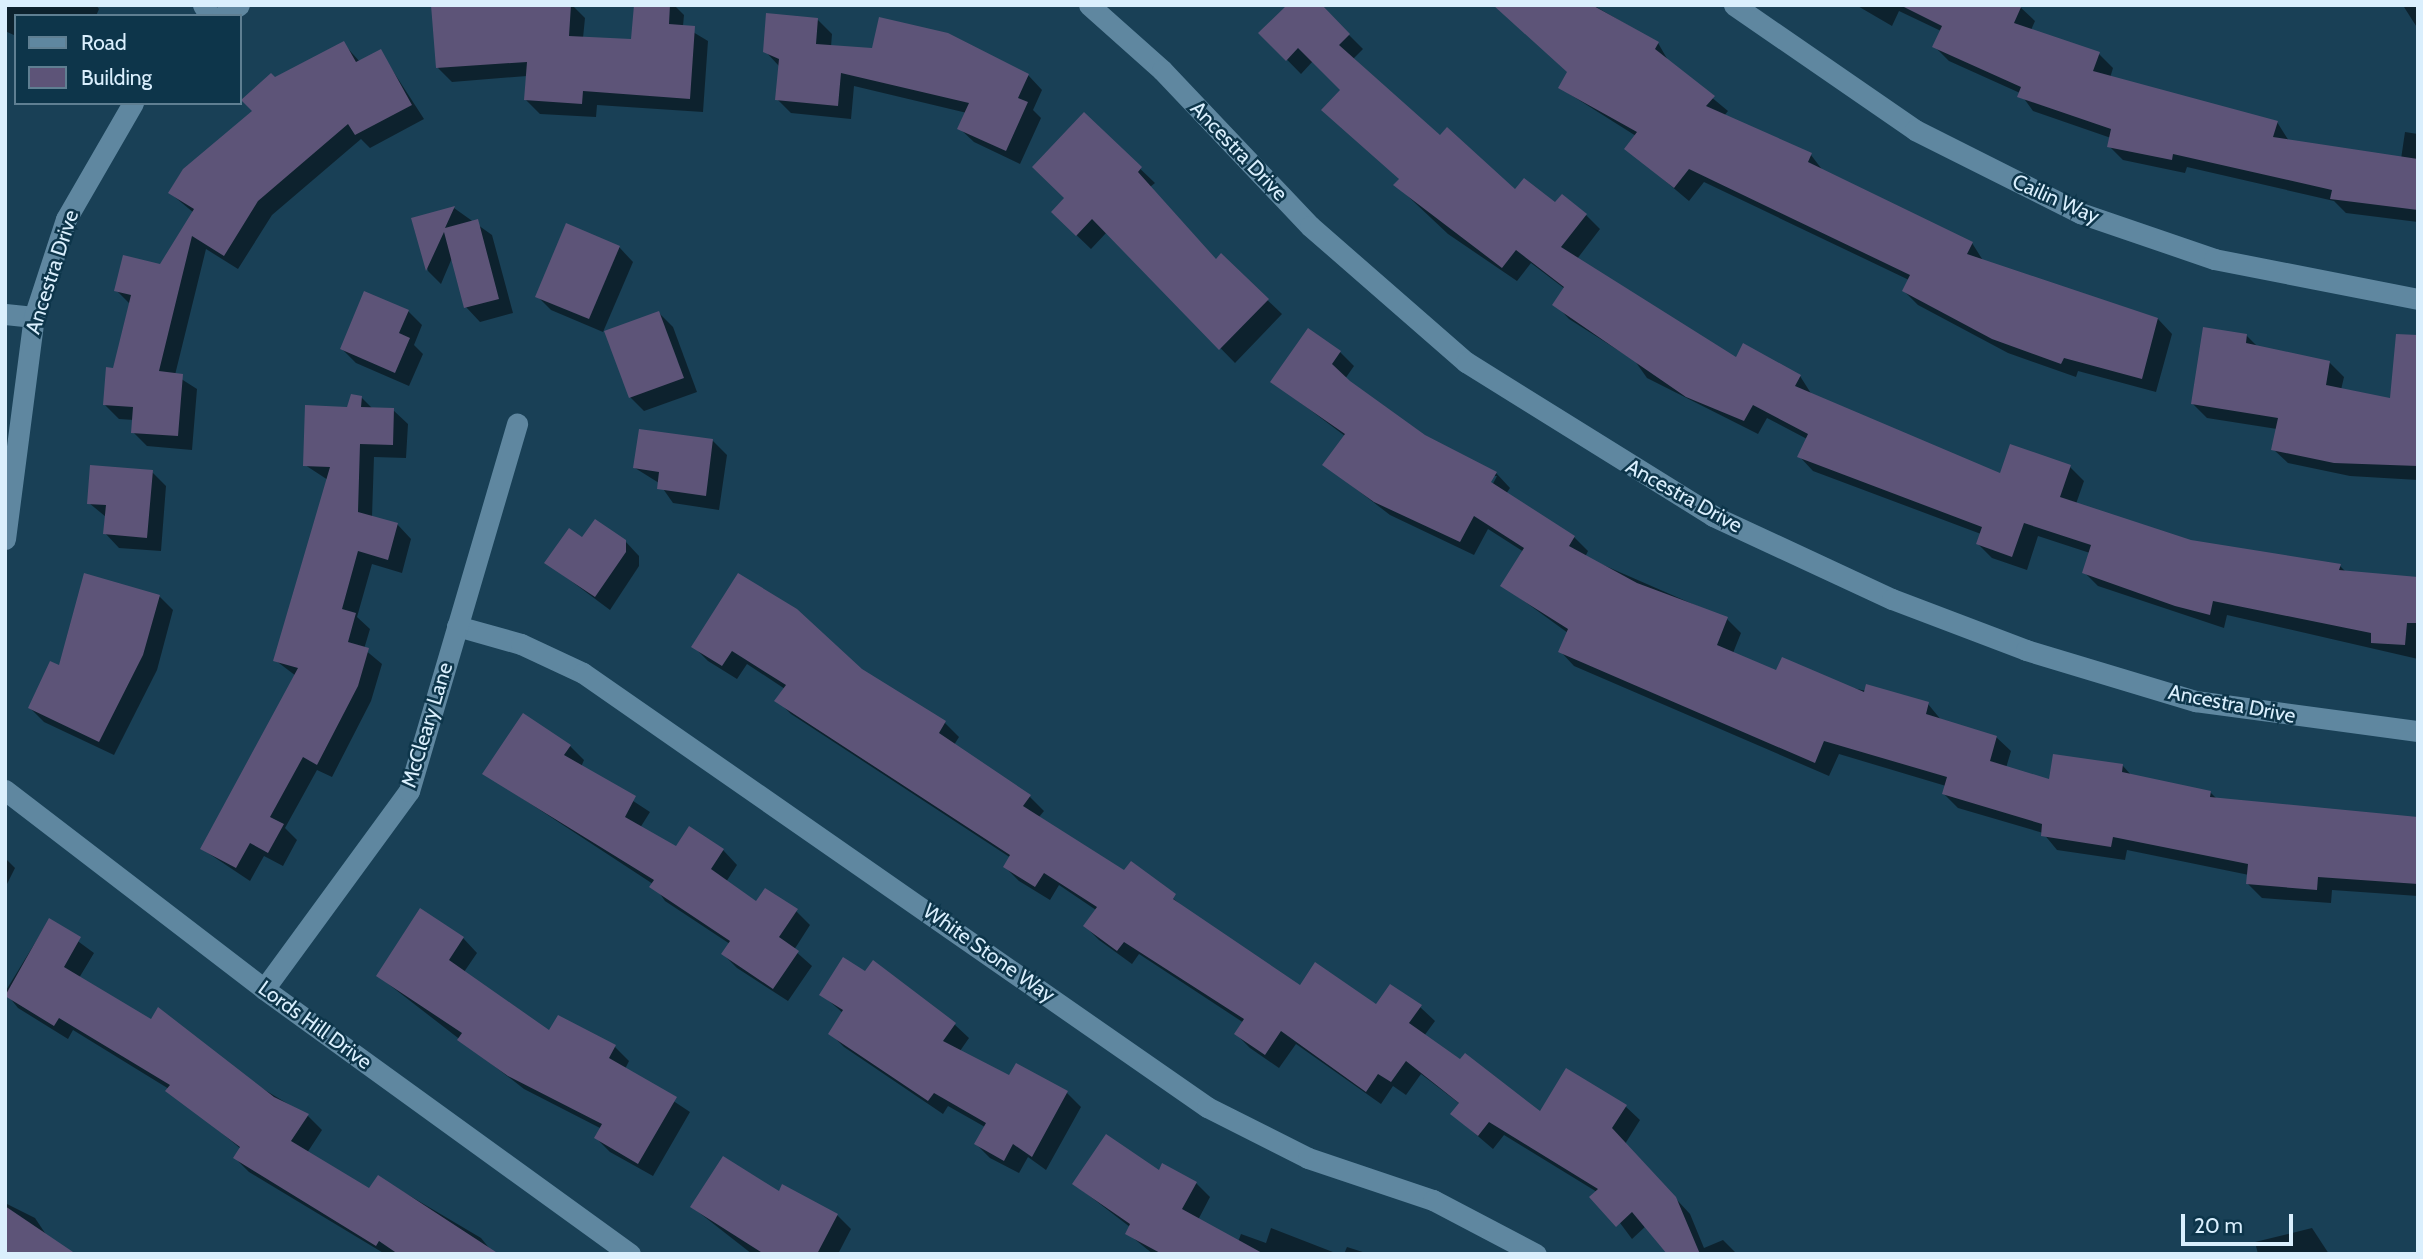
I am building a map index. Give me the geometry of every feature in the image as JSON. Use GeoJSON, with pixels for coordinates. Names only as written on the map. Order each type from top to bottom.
{"type":"FeatureCollection","features":[{"type":"Feature","properties":{"kind":"street","name":"Ancestra Drive"},"geometry":{"type":"LineString","coordinates":[[1089,5],[1162,70],[1310,226],[1466,362],[1713,516],[1892,599],[2026,650],[2195,701],[2418,732]]}},
{"type":"Feature","properties":{"kind":"street","name":"Cailin Way"},"geometry":{"type":"LineString","coordinates":[[1734,5],[1915,130],[2080,213],[2214,259],[2418,299]]}},
{"type":"Feature","properties":{"kind":"street","name":"Ancestra Drive"},"geometry":{"type":"LineString","coordinates":[[5,539],[33,317],[66,219],[132,105]]}},
{"type":"Feature","properties":{"kind":"street"},"geometry":{"type":"LineString","coordinates":[[5,314],[33,317]]}},
{"type":"Feature","properties":{"kind":"street","name":"McCleary Lane"},"geometry":{"type":"LineString","coordinates":[[264,989],[409,791],[517,425]]}},
{"type":"Feature","properties":{"kind":"street","name":"White Stone Way"},"geometry":{"type":"LineString","coordinates":[[457,626],[521,644],[583,673],[1207,1107],[1308,1158],[1433,1200],[1536,1254]]}},
{"type":"Feature","properties":{"kind":"street","name":"Lords Hill Drive"},"geometry":{"type":"LineString","coordinates":[[5,790],[264,989],[630,1254]]}},
{"type":"Feature","properties":{"kind":"building"},"geometry":{"type":"Polygon","coordinates":[[[431,5],[571,5],[569,36],[631,39],[634,5],[670,5],[669,24],[695,26],[690,99],[583,91],[582,104],[524,100],[527,62],[436,68],[431,5]]]}},
{"type":"Feature","properties":{"kind":"building"},"geometry":{"type":"Polygon","coordinates":[[[1287,5],[1322,5],[1350,34],[1339,45],[1440,135],[1447,127],[1515,189],[1524,178],[1555,202],[1562,194],[1587,214],[1561,247],[1736,357],[1743,343],[1801,375],[1795,386],[2000,473],[2010,444],[2071,465],[2060,497],[2191,540],[2341,564],[2339,570],[2418,577],[2418,623],[2407,623],[2405,645],[2371,643],[2371,633],[2213,601],[2210,615],[2175,606],[2082,573],[2091,545],[2024,523],[2012,557],[1976,544],[1982,527],[1797,457],[1808,434],[1753,405],[1744,421],[1686,397],[1552,305],[1564,287],[1516,250],[1502,268],[1393,185],[1399,179],[1321,110],[1340,90],[1298,48],[1286,61],[1258,33],[1287,5]]]}},
{"type":"Feature","properties":{"kind":"building"},"geometry":{"type":"Polygon","coordinates":[[[1493,5],[1592,5],[1659,42],[1655,49],[1715,96],[1706,106],[1812,153],[1808,162],[1973,242],[1967,254],[2158,318],[2142,379],[2064,358],[2061,364],[1992,339],[1902,291],[1910,275],[1689,169],[1674,188],[1624,149],[1637,132],[1558,88],[1567,72],[1493,5]]]}},
{"type":"Feature","properties":{"kind":"building"},"geometry":{"type":"Polygon","coordinates":[[[1900,5],[2022,5],[2014,23],[2100,52],[2093,71],[2278,121],[2273,137],[2418,159],[2418,210],[2330,199],[2332,190],[2173,154],[2172,160],[2107,147],[2111,129],[2017,97],[2021,87],[1932,47],[1942,26],[1900,5]]]}},
{"type":"Feature","properties":{"kind":"building"},"geometry":{"type":"Polygon","coordinates":[[[766,13],[818,18],[816,44],[872,48],[879,17],[948,33],[1029,74],[1018,98],[1028,102],[1006,151],[957,129],[969,103],[841,73],[838,106],[775,100],[779,59],[763,52],[766,13]]]}},
{"type":"Feature","properties":{"kind":"building"},"geometry":{"type":"Polygon","coordinates":[[[344,41],[356,62],[381,49],[412,105],[355,135],[348,124],[258,201],[224,256],[192,236],[159,371],[183,374],[178,436],[131,433],[133,407],[103,405],[106,367],[113,368],[131,295],[114,291],[123,255],[160,264],[194,209],[168,193],[183,169],[252,111],[242,99],[271,73],[275,77],[344,41]]]}},
{"type":"Feature","properties":{"kind":"building"},"geometry":{"type":"Polygon","coordinates":[[[1084,112],[1142,167],[1138,172],[1216,259],[1221,253],[1269,299],[1219,350],[1092,219],[1076,236],[1051,212],[1064,198],[1032,167],[1084,112]]]}},
{"type":"Feature","properties":{"kind":"building"},"geometry":{"type":"Polygon","coordinates":[[[455,206],[445,228],[478,219],[499,299],[464,308],[444,232],[426,271],[411,218],[455,206]]]}},
{"type":"Feature","properties":{"kind":"building"},"geometry":{"type":"Polygon","coordinates":[[[566,223],[620,246],[589,319],[535,297],[566,223]]]}},
{"type":"Feature","properties":{"kind":"building"},"geometry":{"type":"Polygon","coordinates":[[[364,291],[409,310],[399,333],[410,338],[395,373],[340,349],[364,291]]]}},
{"type":"Feature","properties":{"kind":"building"},"geometry":{"type":"Polygon","coordinates":[[[659,311],[684,378],[629,398],[604,331],[659,311]]]}},
{"type":"Feature","properties":{"kind":"building"},"geometry":{"type":"Polygon","coordinates":[[[2203,327],[2247,334],[2246,343],[2330,361],[2326,385],[2390,398],[2396,334],[2418,335],[2418,466],[2334,463],[2271,450],[2278,418],[2191,404],[2203,327]]]}},
{"type":"Feature","properties":{"kind":"building"},"geometry":{"type":"Polygon","coordinates":[[[1308,328],[1341,351],[1332,364],[1350,381],[1425,435],[1497,472],[1491,482],[1575,536],[1569,546],[1637,583],[1728,617],[1717,645],[1776,670],[1782,657],[1864,692],[1866,684],[1929,702],[1926,714],[1997,736],[1990,761],[2049,779],[2053,754],[2123,764],[2122,772],[2211,791],[2210,797],[2418,817],[2418,884],[2318,877],[2317,890],[2246,884],[2248,864],[2113,837],[2111,847],[2041,836],[2042,824],[1942,794],[1947,777],[1824,741],[1815,763],[1558,652],[1568,629],[1500,586],[1524,548],[1474,516],[1460,542],[1374,502],[1322,465],[1345,434],[1270,382],[1308,328]]]}},
{"type":"Feature","properties":{"kind":"building"},"geometry":{"type":"Polygon","coordinates":[[[351,394],[362,396],[361,407],[394,408],[393,445],[360,444],[358,512],[398,523],[388,560],[358,551],[342,609],[356,613],[348,642],[369,648],[358,686],[317,765],[303,757],[270,817],[284,824],[268,853],[250,843],[236,868],[200,849],[298,668],[273,661],[330,467],[303,466],[305,405],[347,407],[351,394]]]}},
{"type":"Feature","properties":{"kind":"building"},"geometry":{"type":"Polygon","coordinates":[[[639,429],[713,439],[706,496],[657,489],[659,472],[633,468],[639,429]]]}},
{"type":"Feature","properties":{"kind":"building"},"geometry":{"type":"Polygon","coordinates":[[[90,465],[153,470],[147,538],[103,534],[106,505],[87,504],[90,465]]]}},
{"type":"Feature","properties":{"kind":"building"},"geometry":{"type":"Polygon","coordinates":[[[595,519],[626,540],[626,552],[595,597],[544,563],[569,528],[582,537],[595,519]]]}},
{"type":"Feature","properties":{"kind":"building"},"geometry":{"type":"Polygon","coordinates":[[[84,573],[160,595],[143,655],[99,742],[28,708],[50,661],[59,665],[84,573]]]}},
{"type":"Feature","properties":{"kind":"building"},"geometry":{"type":"Polygon","coordinates":[[[738,573],[797,609],[862,669],[946,721],[939,733],[1031,795],[1023,806],[1124,870],[1131,861],[1176,894],[1173,899],[1300,985],[1315,962],[1376,1004],[1390,984],[1422,1005],[1409,1023],[1460,1059],[1465,1053],[1540,1111],[1566,1068],[1627,1105],[1612,1128],[1676,1197],[1700,1254],[1667,1254],[1632,1212],[1616,1227],[1589,1197],[1598,1189],[1489,1122],[1478,1136],[1450,1114],[1459,1103],[1406,1061],[1391,1082],[1378,1074],[1366,1092],[1281,1031],[1265,1055],[1234,1034],[1244,1019],[1124,942],[1117,951],[1083,926],[1097,907],[1044,873],[1035,887],[1003,867],[1010,855],[774,701],[786,685],[732,651],[722,666],[691,647],[738,573]]]}},
{"type":"Feature","properties":{"kind":"building"},"geometry":{"type":"Polygon","coordinates":[[[523,713],[571,745],[564,755],[636,796],[625,817],[676,846],[689,826],[724,849],[711,869],[756,901],[765,888],[798,909],[779,937],[799,951],[773,989],[721,954],[730,941],[649,887],[654,880],[482,774],[523,713]]]}},
{"type":"Feature","properties":{"kind":"building"},"geometry":{"type":"Polygon","coordinates":[[[420,908],[464,937],[449,960],[549,1030],[558,1015],[616,1045],[609,1058],[677,1097],[638,1164],[594,1138],[602,1124],[508,1076],[457,1040],[462,1033],[376,976],[420,908]]]}},
{"type":"Feature","properties":{"kind":"building"},"geometry":{"type":"Polygon","coordinates":[[[49,918],[81,937],[64,967],[151,1019],[158,1007],[274,1097],[309,1114],[291,1141],[369,1188],[378,1175],[499,1254],[398,1254],[379,1241],[376,1246],[233,1158],[240,1147],[165,1091],[170,1085],[59,1018],[54,1026],[5,996],[49,918]]]}},
{"type":"Feature","properties":{"kind":"building"},"geometry":{"type":"Polygon","coordinates":[[[843,957],[865,971],[873,960],[956,1023],[943,1041],[1009,1075],[1016,1063],[1068,1091],[1032,1157],[1013,1144],[1004,1161],[974,1144],[986,1123],[934,1093],[928,1101],[828,1034],[843,1010],[819,995],[843,957]]]}},
{"type":"Feature","properties":{"kind":"building"},"geometry":{"type":"Polygon","coordinates":[[[1106,1134],[1159,1170],[1162,1163],[1197,1182],[1182,1209],[1264,1254],[1162,1254],[1125,1234],[1130,1224],[1072,1184],[1106,1134]]]}},
{"type":"Feature","properties":{"kind":"building"},"geometry":{"type":"Polygon","coordinates":[[[723,1156],[779,1191],[782,1184],[838,1214],[817,1254],[764,1254],[690,1207],[723,1156]]]}},
{"type":"Feature","properties":{"kind":"building"},"geometry":{"type":"Polygon","coordinates":[[[5,1206],[76,1254],[5,1254],[5,1206]]]}}]}
